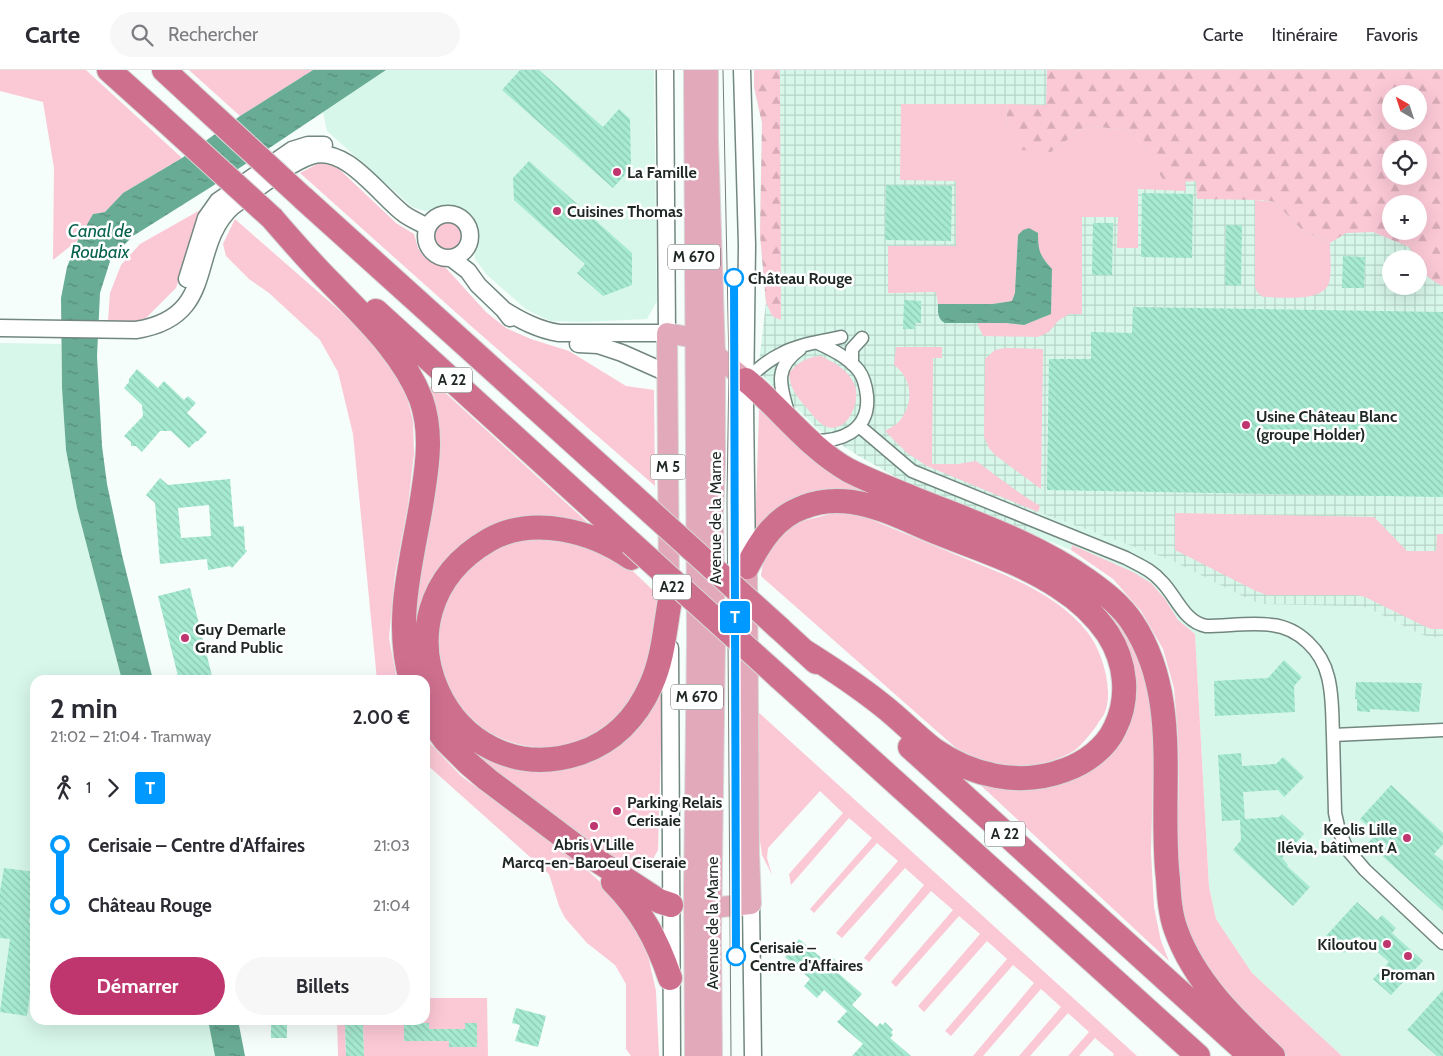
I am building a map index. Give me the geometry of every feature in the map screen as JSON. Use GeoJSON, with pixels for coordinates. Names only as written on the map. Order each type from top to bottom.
{"type":"FeatureCollection","features":[{"type":"Feature","properties":{"kind":"highway","name":"A 22"},"geometry":{"type":"LineString","coordinates":[[109,70],[631,550]]}},
{"type":"Feature","properties":{"kind":"highway","name":"A 22"},"geometry":{"type":"LineString","coordinates":[[164,70],[1250,1056]]}},
{"type":"Feature","properties":{"kind":"highway"},"geometry":{"type":"LineString","coordinates":[[272,218],[388,346],[412,381],[421,399],[428,431],[429,451],[408,577],[403,621],[405,650],[410,675]]}},
{"type":"Feature","properties":{"kind":"highway"},"geometry":{"type":"LineString","coordinates":[[746,380],[763,393],[810,440],[838,463],[858,475],[1006,536],[1053,558],[1105,593],[1131,620],[1150,658],[1160,696],[1166,763],[1165,821],[1167,872],[1171,914],[1176,930],[1193,964],[1215,996],[1232,1017],[1273,1056]]}},
{"type":"Feature","properties":{"kind":"highway"},"geometry":{"type":"LineString","coordinates":[[747,567],[756,549],[771,528],[786,515],[804,506],[833,501],[853,502],[897,516],[1025,569],[1058,586],[1079,602],[1101,626],[1117,651],[1121,661],[1124,686],[1123,709],[1109,738],[1096,753],[1085,760],[1056,774],[1028,779],[1002,778],[968,768],[934,749],[873,697],[804,651]]}},
{"type":"Feature","properties":{"kind":"highway"},"geometry":{"type":"LineString","coordinates":[[631,550],[583,534],[547,527],[510,532],[491,539],[474,549],[458,563],[437,592],[430,613],[426,635],[430,672],[435,686],[453,716],[464,729],[482,742],[524,759],[557,760],[589,750],[603,743],[618,732],[631,718],[643,702],[652,684],[664,639],[670,600]]}},
{"type":"Feature","properties":{"kind":"highway","name":"A22"},"geometry":{"type":"LineString","coordinates":[[631,550],[712,616]]}},
{"type":"Feature","properties":{"kind":"highway","name":"A 22"},"geometry":{"type":"LineString","coordinates":[[712,616],[1198,1056]]}},
{"type":"Feature","properties":{"kind":"highway"},"geometry":{"type":"LineString","coordinates":[[430,719],[445,740],[468,764],[581,850],[659,901],[670,905]]}},
{"type":"Feature","properties":{"kind":"highway"},"geometry":{"type":"LineString","coordinates":[[581,850],[637,908],[656,943],[670,978]]}},
{"type":"Feature","properties":{"kind":"main road","name":"Avenue de la Marne"},"geometry":{"type":"LineString","coordinates":[[694,70],[697,640],[703,909],[712,1056]]}},
{"type":"Feature","properties":{"kind":"main road","name":"Avenue de la Marne"},"geometry":{"type":"LineString","coordinates":[[694,1056],[703,909],[715,644],[713,513],[715,354],[708,140],[708,70]]}},
{"type":"Feature","properties":{"kind":"main road"},"geometry":{"type":"LineString","coordinates":[[667,333],[695,338],[746,380]]}},
{"type":"Feature","properties":{"kind":"main road","name":"M 5"},"geometry":{"type":"LineString","coordinates":[[667,333],[670,600]]}},
{"type":"Feature","properties":{"kind":"main road","name":"Avenue de la Marne"},"geometry":{"type":"LineString","coordinates":[[747,567],[751,904]]}},
{"type":"Feature","properties":{"kind":"main road"},"geometry":{"type":"LineString","coordinates":[[670,905],[703,909],[751,904]]}},
{"type":"Feature","properties":{"kind":"street","name":"M 5"},"geometry":{"type":"LineString","coordinates":[[665,70],[667,333]]}},
{"type":"Feature","properties":{"kind":"street","name":"Avenue de la Marne"},"geometry":{"type":"LineString","coordinates":[[742,70],[748,245],[746,380],[747,567]]}},
{"type":"Feature","properties":{"kind":"street"},"geometry":{"type":"LineString","coordinates":[[0,328],[112,330],[145,328],[161,318],[179,301],[206,218],[212,208],[222,198],[282,156],[292,150],[308,145],[320,144],[333,147],[343,154],[353,167],[404,214],[428,227]]}},
{"type":"Feature","properties":{"kind":"street"},"geometry":{"type":"LineString","coordinates":[[452,214],[461,218],[469,230],[470,240],[458,254],[437,256],[430,250],[426,241],[428,227],[434,219],[442,215],[452,214]]}},
{"type":"Feature","properties":{"kind":"street"},"geometry":{"type":"LineString","coordinates":[[458,254],[478,285],[516,324],[536,335],[560,342],[598,345],[622,352],[668,373]]}},
{"type":"Feature","properties":{"kind":"street"},"geometry":{"type":"LineString","coordinates":[[504,310],[542,329],[559,333],[667,333]]}},
{"type":"Feature","properties":{"kind":"street"},"geometry":{"type":"LineString","coordinates":[[746,380],[775,357],[812,344],[841,337]]}},
{"type":"Feature","properties":{"kind":"street"},"geometry":{"type":"LineString","coordinates":[[852,364],[852,349],[862,338]]}},
{"type":"Feature","properties":{"kind":"street"},"geometry":{"type":"LineString","coordinates":[[810,440],[835,440],[854,431],[859,426],[866,412],[867,393],[861,374],[852,364],[837,352],[812,344]]}},
{"type":"Feature","properties":{"kind":"street"},"geometry":{"type":"LineString","coordinates":[[790,421],[782,390],[782,368],[790,358],[812,344]]}},
{"type":"Feature","properties":{"kind":"street"},"geometry":{"type":"LineString","coordinates":[[859,426],[912,471],[1126,558],[1147,569],[1162,582],[1187,615],[1198,624],[1206,626],[1272,625],[1293,630],[1309,643],[1321,658],[1331,692],[1336,813],[1339,831],[1348,850],[1365,870],[1443,943]]}},
{"type":"Feature","properties":{"kind":"street","name":"M 5"},"geometry":{"type":"LineString","coordinates":[[670,600],[670,978],[672,996],[672,1056]]}},
{"type":"Feature","properties":{"kind":"street"},"geometry":{"type":"LineString","coordinates":[[1333,735],[1443,730]]}},
{"type":"Feature","properties":{"kind":"street","name":"Avenue de la Marne"},"geometry":{"type":"LineString","coordinates":[[751,904],[753,1056]]}},
{"type":"Feature","properties":{"kind":"shaded area"},"geometry":{"type":"Polygon","coordinates":[[[386,70],[654,70],[657,301],[647,319],[583,322],[550,321],[527,310],[487,275],[475,259],[473,234],[468,222],[460,213],[446,209],[425,211],[412,207],[327,131],[323,112],[386,70]]]}},
{"type":"Feature","properties":{"kind":"shaded area"},"geometry":{"type":"Polygon","coordinates":[[[754,70],[1443,70],[1443,639],[1422,635],[1368,608],[1264,604],[1250,600],[1171,560],[1038,512],[1025,531],[903,481],[857,455],[819,430],[763,376],[759,363],[766,302],[760,235],[762,123],[754,87],[754,70]]]}},
{"type":"Feature","properties":{"kind":"shaded area"},"geometry":{"type":"Polygon","coordinates":[[[0,343],[61,344],[66,450],[77,508],[121,675],[30,675],[30,1025],[209,1025],[215,1056],[0,1056],[0,343]]]}},
{"type":"Feature","properties":{"kind":"shaded area"},"geometry":{"type":"Polygon","coordinates":[[[1038,512],[1172,560],[1250,600],[1368,608],[1422,635],[1443,639],[1443,1056],[1342,1056],[1252,973],[1216,919],[1209,887],[1195,634],[1178,620],[1165,599],[1151,583],[1133,572],[1072,545],[1071,550],[1025,531],[1038,512]]]}},
{"type":"Feature","properties":{"kind":"green space"},"geometry":{"type":"Polygon","coordinates":[[[0,70],[86,70],[182,158],[123,193],[105,212],[93,214],[78,240],[53,260],[54,168],[43,102],[0,91],[0,70]]]}},
{"type":"Feature","properties":{"kind":"green space"},"geometry":{"type":"Polygon","coordinates":[[[189,70],[313,70],[240,116],[189,70]]]}},
{"type":"Feature","properties":{"kind":"green space"},"geometry":{"type":"Polygon","coordinates":[[[754,70],[780,70],[781,320],[772,316],[766,302],[760,235],[762,123],[754,87],[754,70]]]}},
{"type":"Feature","properties":{"kind":"green space"},"geometry":{"type":"Polygon","coordinates":[[[1047,70],[1443,70],[1443,286],[1427,275],[1427,250],[1411,250],[1409,247],[1392,240],[1427,240],[1427,195],[1382,195],[1382,236],[1373,232],[1346,233],[1330,243],[1302,230],[1275,202],[1197,199],[1196,181],[1165,183],[1144,147],[1129,131],[1087,125],[1051,152],[1020,150],[1006,125],[1008,104],[1046,105],[1047,70]]]}},
{"type":"Feature","properties":{"kind":"green space"},"geometry":{"type":"Polygon","coordinates":[[[901,104],[1008,104],[1006,125],[1051,152],[1087,125],[1129,131],[1144,147],[1165,182],[1185,181],[1186,191],[1138,189],[1138,248],[1117,248],[1118,217],[1082,217],[1082,314],[1069,314],[1058,321],[1049,332],[1038,337],[983,336],[977,323],[1024,325],[1051,314],[1052,269],[1041,256],[1038,246],[1018,235],[1015,293],[1012,301],[993,304],[938,304],[936,292],[888,293],[888,246],[956,246],[956,181],[900,180],[901,104]]]}},
{"type":"Feature","properties":{"kind":"green space"},"geometry":{"type":"Polygon","coordinates":[[[319,163],[338,168],[396,223],[414,234],[418,248],[424,257],[446,268],[486,312],[506,328],[531,339],[569,351],[626,386],[654,390],[655,486],[471,326],[300,173],[319,163]]]}},
{"type":"Feature","properties":{"kind":"green space"},"geometry":{"type":"Polygon","coordinates":[[[1255,200],[1275,202],[1302,230],[1330,243],[1330,275],[1329,283],[1325,289],[1318,294],[1300,298],[1263,297],[1257,292],[1255,287],[1255,200]]]}},
{"type":"Feature","properties":{"kind":"green space"},"geometry":{"type":"Polygon","coordinates":[[[202,209],[176,288],[146,318],[137,321],[108,321],[110,293],[121,265],[140,244],[202,209]]]}},
{"type":"Feature","properties":{"kind":"green space"},"geometry":{"type":"Polygon","coordinates":[[[235,219],[386,354],[406,393],[413,421],[414,454],[408,505],[395,574],[389,638],[396,675],[377,675],[353,434],[338,372],[320,340],[269,293],[249,279],[226,256],[223,244],[235,219]]]}},
{"type":"Feature","properties":{"kind":"green space"},"geometry":{"type":"Polygon","coordinates":[[[447,220],[453,221],[458,225],[462,230],[462,242],[458,247],[453,251],[447,252],[441,251],[436,247],[432,242],[431,236],[432,230],[436,225],[441,221],[447,220]]]}},
{"type":"Feature","properties":{"kind":"green space"},"geometry":{"type":"Polygon","coordinates":[[[896,347],[942,347],[942,358],[933,358],[932,464],[958,464],[976,461],[1040,506],[1038,512],[927,466],[907,453],[885,431],[901,419],[908,405],[909,398],[908,383],[900,370],[894,365],[896,347]]]}},
{"type":"Feature","properties":{"kind":"green space"},"geometry":{"type":"Polygon","coordinates":[[[1005,348],[1043,349],[1041,489],[995,455],[984,437],[985,359],[995,350],[1005,348]]]}},
{"type":"Feature","properties":{"kind":"green space"},"geometry":{"type":"Polygon","coordinates":[[[821,356],[845,371],[855,386],[856,401],[854,409],[845,422],[833,428],[819,422],[796,395],[789,373],[799,363],[821,356]]]}},
{"type":"Feature","properties":{"kind":"green space"},"geometry":{"type":"Polygon","coordinates":[[[434,384],[440,388],[587,522],[587,526],[517,524],[428,602],[455,729],[574,762],[663,677],[658,850],[651,863],[639,871],[624,867],[539,806],[464,747],[430,689],[430,675],[424,675],[413,635],[434,408],[430,388],[434,384]]]}},
{"type":"Feature","properties":{"kind":"green space"},"geometry":{"type":"Polygon","coordinates":[[[759,410],[768,412],[811,456],[1072,578],[1118,618],[1138,659],[1148,691],[1154,742],[1151,852],[1154,907],[1161,941],[1169,961],[975,780],[1027,788],[1046,787],[1078,776],[1116,749],[1114,626],[861,494],[755,536],[759,410]]]}},
{"type":"Feature","properties":{"kind":"green space"},"geometry":{"type":"Polygon","coordinates":[[[1175,513],[1374,517],[1407,551],[1436,551],[1437,534],[1443,534],[1443,629],[1431,629],[1365,597],[1356,595],[1267,595],[1256,591],[1175,550],[1175,513]]]}},
{"type":"Feature","properties":{"kind":"green space"},"geometry":{"type":"Polygon","coordinates":[[[830,514],[865,517],[994,570],[1046,596],[1075,619],[1088,633],[1098,650],[1105,671],[1108,693],[1104,714],[1084,742],[1075,750],[1062,757],[1037,765],[1020,767],[990,763],[956,748],[761,576],[764,553],[780,534],[795,523],[830,514]]]}},
{"type":"Feature","properties":{"kind":"green space"},"geometry":{"type":"Polygon","coordinates":[[[544,537],[573,542],[620,559],[657,594],[658,624],[644,685],[625,710],[606,727],[586,739],[559,746],[537,747],[515,743],[495,735],[477,724],[461,709],[449,690],[440,669],[437,651],[437,632],[445,604],[459,578],[472,564],[500,547],[544,537]]]}},
{"type":"Feature","properties":{"kind":"green space"},"geometry":{"type":"Polygon","coordinates":[[[1072,545],[1133,572],[1151,583],[1165,599],[1178,620],[1195,634],[1209,887],[1216,919],[1252,973],[1342,1056],[1287,1056],[1227,995],[1196,949],[1185,926],[1180,895],[1177,847],[1178,736],[1174,688],[1163,649],[1141,611],[1113,579],[1071,550],[1072,545]]]}},
{"type":"Feature","properties":{"kind":"green space"},"geometry":{"type":"Polygon","coordinates":[[[757,711],[1137,1056],[1113,1056],[1114,1054],[1095,1038],[1079,1056],[1068,1056],[1089,1032],[1068,1013],[1030,1056],[1019,1056],[1061,1007],[1041,989],[983,1056],[973,1056],[1034,983],[1013,965],[951,1036],[945,1031],[1007,959],[987,941],[924,1012],[918,1006],[980,934],[959,916],[896,987],[891,982],[953,910],[931,891],[869,962],[864,958],[924,885],[905,868],[842,938],[836,933],[898,861],[877,843],[814,913],[810,909],[872,838],[849,818],[791,885],[789,874],[843,813],[820,791],[768,848],[767,858],[772,875],[762,855],[759,834],[757,711]]]}},
{"type":"Feature","properties":{"kind":"green space"},"geometry":{"type":"Polygon","coordinates":[[[430,743],[461,776],[576,860],[636,918],[656,991],[659,1056],[631,1056],[626,1049],[626,984],[615,965],[587,943],[565,918],[559,906],[549,874],[430,767],[430,743]]]}},
{"type":"Feature","properties":{"kind":"green space"},"geometry":{"type":"Polygon","coordinates":[[[430,998],[487,998],[488,1056],[364,1056],[363,1025],[430,1025],[430,998]]]}},
{"type":"Feature","properties":{"kind":"green space"},"geometry":{"type":"Polygon","coordinates":[[[337,1025],[345,1025],[346,1056],[338,1056],[337,1025]]]}},
{"type":"Feature","properties":{"kind":"water","name":"Canal de Roubaix"},"geometry":{"type":"Polygon","coordinates":[[[313,70],[386,70],[211,187],[133,236],[111,258],[100,293],[97,356],[102,446],[107,484],[122,555],[152,675],[121,675],[77,508],[66,450],[62,388],[61,298],[67,267],[78,240],[93,214],[105,212],[123,193],[182,158],[240,116],[313,70]]]}},
{"type":"Feature","properties":{"kind":"water"},"geometry":{"type":"Polygon","coordinates":[[[1029,228],[1038,233],[1040,253],[1052,269],[1051,314],[1024,325],[1006,323],[945,323],[942,321],[938,315],[938,304],[993,304],[1012,301],[1015,293],[1018,235],[1023,230],[1029,228]]]}},
{"type":"Feature","properties":{"kind":"water"},"geometry":{"type":"Polygon","coordinates":[[[209,1025],[239,1025],[245,1056],[215,1056],[209,1025]]]}},
{"type":"Feature","properties":{"kind":"building"},"geometry":{"type":"Polygon","coordinates":[[[520,70],[539,70],[603,127],[619,109],[630,119],[631,168],[613,188],[502,90],[520,70]]]}},
{"type":"Feature","properties":{"kind":"building"},"geometry":{"type":"Polygon","coordinates":[[[529,161],[632,253],[632,285],[603,296],[577,273],[585,264],[514,200],[513,178],[529,161]]]}},
{"type":"Feature","properties":{"kind":"building"},"geometry":{"type":"Polygon","coordinates":[[[886,185],[952,186],[951,241],[885,240],[886,185]]]}},
{"type":"Feature","properties":{"kind":"building"},"geometry":{"type":"Polygon","coordinates":[[[1142,193],[1193,194],[1192,258],[1141,257],[1142,193]]]}},
{"type":"Feature","properties":{"kind":"building"},"geometry":{"type":"Polygon","coordinates":[[[1093,223],[1113,223],[1112,275],[1092,275],[1093,223]]]}},
{"type":"Feature","properties":{"kind":"building"},"geometry":{"type":"Polygon","coordinates":[[[1226,225],[1242,225],[1241,286],[1225,285],[1226,225]]]}},
{"type":"Feature","properties":{"kind":"building"},"geometry":{"type":"Polygon","coordinates":[[[1343,256],[1365,257],[1364,288],[1342,288],[1343,256]]]}},
{"type":"Feature","properties":{"kind":"building"},"geometry":{"type":"Polygon","coordinates":[[[904,300],[921,301],[921,323],[915,323],[915,329],[903,329],[904,300]]]}},
{"type":"Feature","properties":{"kind":"building","name":"Usine Château Blanc (groupe Holder)"},"geometry":{"type":"Polygon","coordinates":[[[1133,307],[1443,312],[1443,497],[1047,490],[1049,359],[1091,359],[1091,332],[1132,333],[1133,307]]]}},
{"type":"Feature","properties":{"kind":"building"},"geometry":{"type":"Polygon","coordinates":[[[137,369],[158,388],[164,381],[184,400],[188,396],[196,403],[187,413],[207,432],[189,448],[171,431],[160,431],[142,452],[136,446],[131,446],[131,442],[124,436],[143,416],[142,405],[124,388],[137,369]]]}},
{"type":"Feature","properties":{"kind":"building"},"geometry":{"type":"Polygon","coordinates":[[[160,478],[168,485],[230,479],[234,527],[244,526],[245,549],[247,551],[232,568],[230,566],[208,570],[207,559],[160,564],[155,503],[146,495],[160,478]],[[209,505],[178,508],[181,538],[211,536],[209,505]]]}},
{"type":"Feature","properties":{"kind":"building","name":"Guy Demarle Grand Public"},"geometry":{"type":"Polygon","coordinates":[[[190,588],[212,675],[178,675],[158,596],[190,588]]]}},
{"type":"Feature","properties":{"kind":"building"},"geometry":{"type":"Polygon","coordinates":[[[1284,660],[1302,677],[1294,686],[1295,712],[1215,716],[1214,681],[1268,678],[1284,660]]]}},
{"type":"Feature","properties":{"kind":"building"},"geometry":{"type":"Polygon","coordinates":[[[1356,682],[1422,683],[1419,712],[1370,709],[1370,712],[1357,711],[1357,699],[1355,699],[1356,682]]]}},
{"type":"Feature","properties":{"kind":"building"},"geometry":{"type":"Polygon","coordinates":[[[1241,753],[1242,766],[1276,764],[1283,757],[1304,777],[1284,797],[1278,790],[1243,792],[1245,819],[1279,817],[1282,814],[1304,834],[1282,858],[1287,866],[1310,887],[1293,906],[1233,850],[1241,840],[1240,820],[1222,821],[1218,755],[1241,753]]]}},
{"type":"Feature","properties":{"kind":"building","name":"Keolis Lille Ilévia, bâtiment A"},"geometry":{"type":"Polygon","coordinates":[[[1391,785],[1443,833],[1443,844],[1434,854],[1443,861],[1443,911],[1368,843],[1376,834],[1360,819],[1391,785]]]}},
{"type":"Feature","properties":{"kind":"building"},"geometry":{"type":"Polygon","coordinates":[[[4,868],[30,871],[30,994],[27,1016],[0,1012],[10,939],[0,938],[0,892],[4,868]]]}},
{"type":"Feature","properties":{"kind":"building","name":"Kiloutou"},"geometry":{"type":"Polygon","coordinates":[[[1357,902],[1377,920],[1382,915],[1396,928],[1392,933],[1423,961],[1391,995],[1373,979],[1389,962],[1359,936],[1344,953],[1326,936],[1357,902]]]}},
{"type":"Feature","properties":{"kind":"building"},"geometry":{"type":"Polygon","coordinates":[[[799,939],[825,961],[828,957],[830,959],[832,957],[840,964],[837,972],[862,994],[852,1005],[877,1027],[880,1023],[883,1025],[885,1022],[893,1030],[891,1032],[893,1035],[890,1038],[911,1056],[852,1056],[863,1044],[837,1022],[850,1008],[847,1011],[824,990],[817,998],[804,986],[810,979],[785,957],[799,939]]]}},
{"type":"Feature","properties":{"kind":"building"},"geometry":{"type":"Polygon","coordinates":[[[1443,990],[1443,1056],[1437,1056],[1407,1030],[1443,990]]]}},
{"type":"Feature","properties":{"kind":"building"},"geometry":{"type":"Polygon","coordinates":[[[516,1008],[546,1016],[538,1047],[515,1041],[520,1025],[512,1023],[516,1008]]]}},
{"type":"Feature","properties":{"kind":"building"},"geometry":{"type":"Polygon","coordinates":[[[465,1023],[477,1023],[477,1047],[449,1047],[449,1041],[404,1041],[404,1025],[429,1025],[429,1029],[465,1029],[465,1023]]]}},
{"type":"Feature","properties":{"kind":"building"},"geometry":{"type":"Polygon","coordinates":[[[271,1025],[287,1025],[287,1038],[271,1038],[271,1025]]]}},
{"type":"Feature","properties":{"kind":"building"},"geometry":{"type":"Polygon","coordinates":[[[345,1025],[363,1025],[364,1056],[346,1056],[345,1025]]]}},
{"type":"Feature","properties":{"kind":"tram line"},"geometry":{"type":"LineString","coordinates":[[723,70],[729,365],[727,499],[731,1056]]}},
{"type":"Feature","properties":{"kind":"tram line","name":"T"},"geometry":{"type":"LineString","coordinates":[[734,278],[736,956]]}},
{"type":"Feature","properties":{"kind":"place","name":"La Famille"},"geometry":{"type":"Point","coordinates":[617,172]}},
{"type":"Feature","properties":{"kind":"place","name":"Cuisines Thomas"},"geometry":{"type":"Point","coordinates":[557,211]}},
{"type":"Feature","properties":{"kind":"place","name":"Château Rouge"},"geometry":{"type":"Point","coordinates":[734,278]}},
{"type":"Feature","properties":{"kind":"place","name":"Usine Château Blanc (groupe Holder)"},"geometry":{"type":"Point","coordinates":[1246,425]}},
{"type":"Feature","properties":{"kind":"place","name":"Guy Demarle Grand Public"},"geometry":{"type":"Point","coordinates":[185,638]}},
{"type":"Feature","properties":{"kind":"place","name":"Parking Relais Cerisaie"},"geometry":{"type":"Point","coordinates":[617,811]}},
{"type":"Feature","properties":{"kind":"place","name":"Abris V'Lille Marcq-en-Baroeul Ciseraie"},"geometry":{"type":"Point","coordinates":[594,826]}},
{"type":"Feature","properties":{"kind":"place","name":"Keolis Lille Ilévia, bâtiment A"},"geometry":{"type":"Point","coordinates":[1407,838]}},
{"type":"Feature","properties":{"kind":"place","name":"Kiloutou"},"geometry":{"type":"Point","coordinates":[1387,944]}},
{"type":"Feature","properties":{"kind":"place","name":"Cerisaie – Centre d'Affaires"},"geometry":{"type":"Point","coordinates":[736,956]}},
{"type":"Feature","properties":{"kind":"place","name":"Proman"},"geometry":{"type":"Point","coordinates":[1408,956]}}]}
